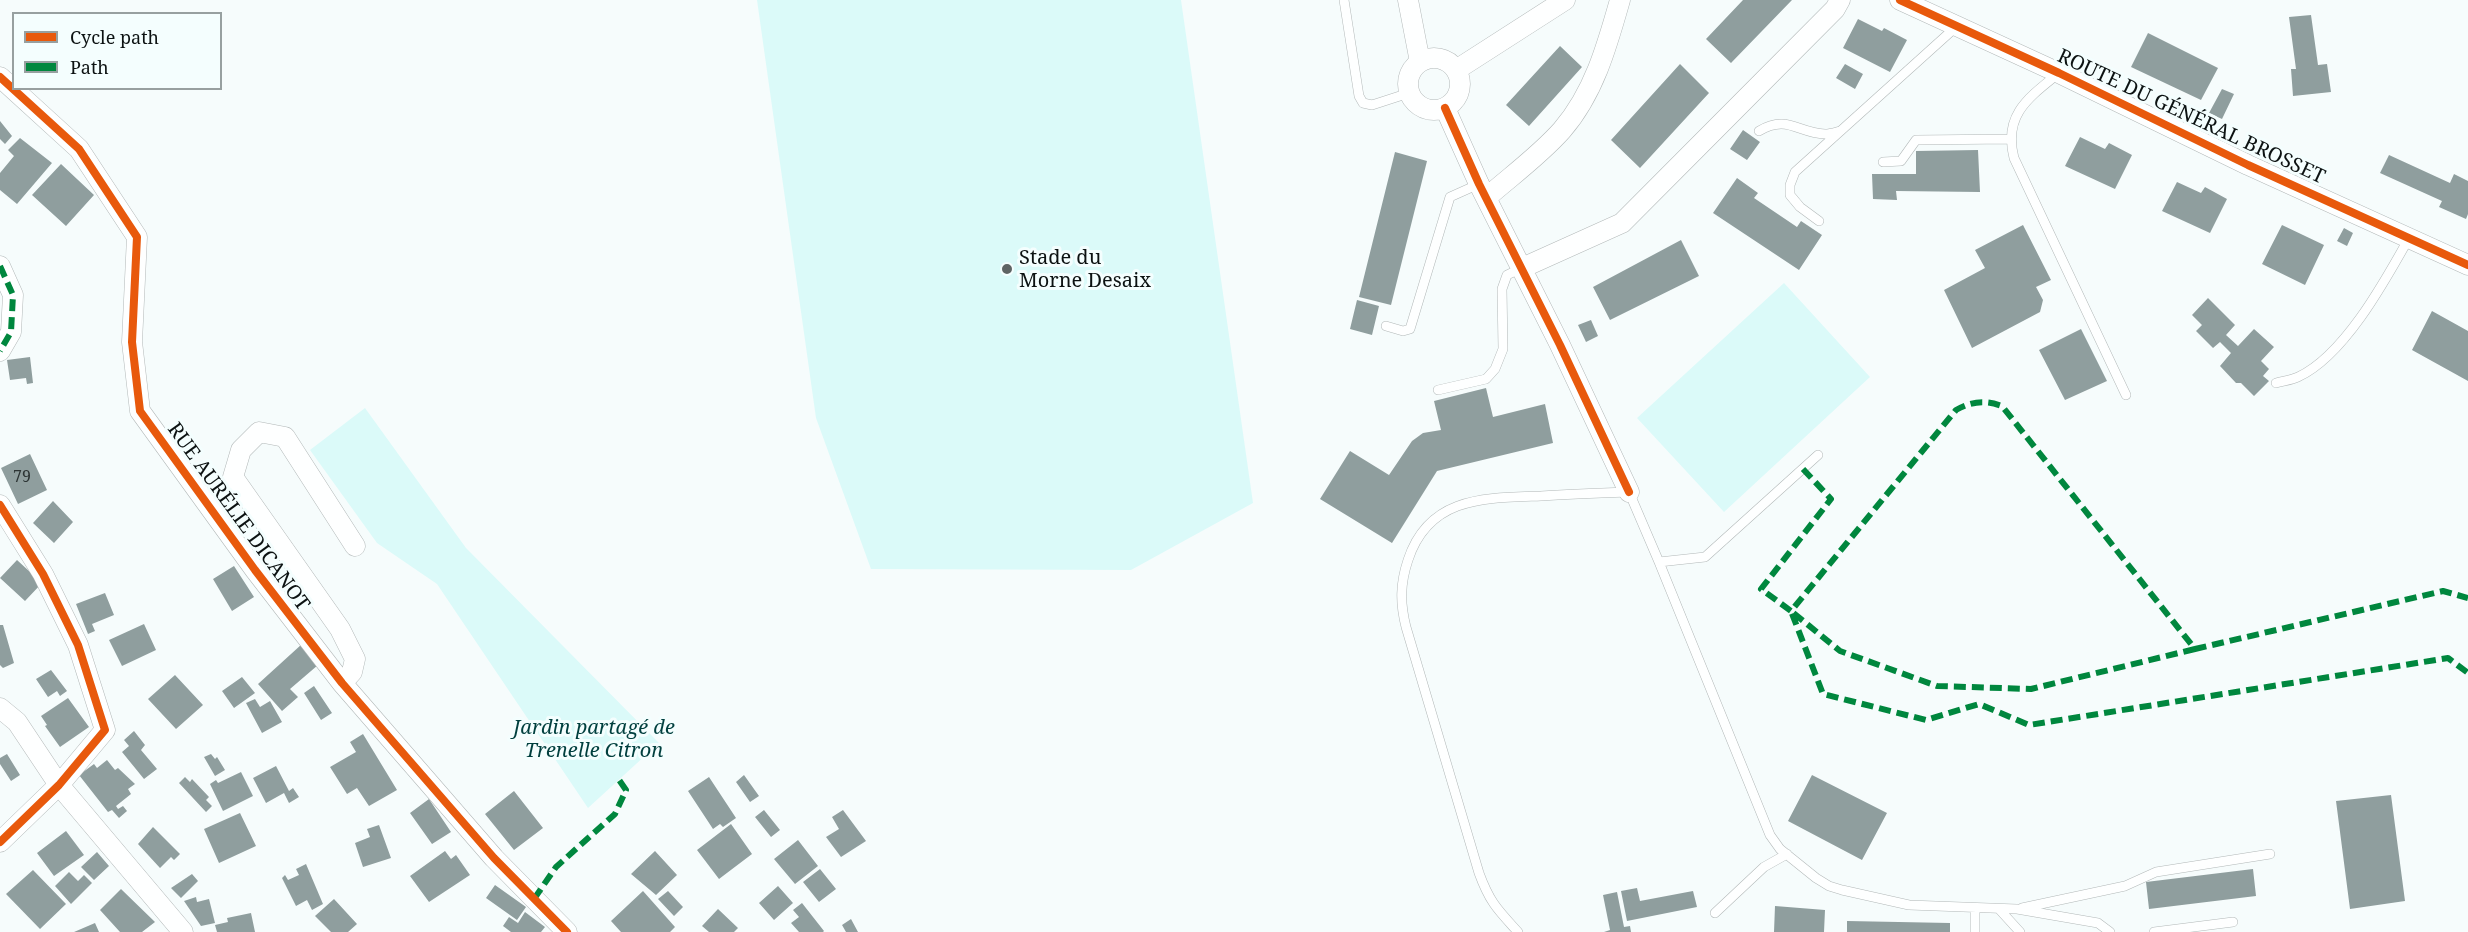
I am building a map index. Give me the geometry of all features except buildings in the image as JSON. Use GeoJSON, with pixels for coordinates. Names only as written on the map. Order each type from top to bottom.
{"type":"FeatureCollection","features":[{"type":"Feature","properties":{"kind":"street"},"geometry":{"type":"LineString","coordinates":[[1408,0],[1419,63]]}},
{"type":"Feature","properties":{"kind":"street"},"geometry":{"type":"LineString","coordinates":[[1456,70],[1565,0]]}},
{"type":"Feature","properties":{"kind":"street"},"geometry":{"type":"LineString","coordinates":[[1483,191],[1553,139],[1568,122],[1598,71],[1620,0]]}},
{"type":"Feature","properties":{"kind":"street"},"geometry":{"type":"LineString","coordinates":[[1522,268],[1622,223],[1835,9],[1840,0]]}},
{"type":"Feature","properties":{"kind":"street","name":"ROUTE DU GÉNÉRAL BROSSET"},"geometry":{"type":"LineString","coordinates":[[1900,0],[2059,73],[2248,165],[2468,264]]}},
{"type":"Feature","properties":{"kind":"street"},"geometry":{"type":"LineString","coordinates":[[1435,58],[1450,64],[1456,70],[1460,78],[1458,96],[1445,108],[1437,110],[1420,107],[1409,93],[1409,76],[1419,63],[1435,58]]}},
{"type":"Feature","properties":{"kind":"street","name":"RUE AURÉLIE DICANOT"},"geometry":{"type":"LineString","coordinates":[[0,76],[12,87]]}},
{"type":"Feature","properties":{"kind":"street","name":"RUE AURÉLIE DICANOT"},"geometry":{"type":"LineString","coordinates":[[15,90],[80,149],[137,237],[132,342],[140,411],[255,570],[342,683],[494,858],[567,932]]}},
{"type":"Feature","properties":{"kind":"street"},"geometry":{"type":"LineString","coordinates":[[1445,108],[1629,492]]}},
{"type":"Feature","properties":{"kind":"street"},"geometry":{"type":"LineString","coordinates":[[0,266],[14,294],[11,332],[0,351]]}},
{"type":"Feature","properties":{"kind":"street"},"geometry":{"type":"LineString","coordinates":[[342,683],[352,672],[355,659],[340,629],[233,477],[241,450],[259,432],[285,436],[355,546]]}},
{"type":"Feature","properties":{"kind":"street"},"geometry":{"type":"LineString","coordinates":[[0,505],[43,574],[78,645],[105,730],[59,785],[0,842]]}},
{"type":"Feature","properties":{"kind":"street"},"geometry":{"type":"LineString","coordinates":[[0,708],[17,722],[59,785],[183,932]]}},
{"type":"Feature","properties":{"kind":"lane"},"geometry":{"type":"LineString","coordinates":[[1344,0],[1359,96],[1364,103],[1372,105],[1409,93]]}},
{"type":"Feature","properties":{"kind":"lane"},"geometry":{"type":"LineString","coordinates":[[1819,221],[1800,207],[1790,195],[1790,185],[1795,172],[1958,26]]}},
{"type":"Feature","properties":{"kind":"lane"},"geometry":{"type":"LineString","coordinates":[[2059,73],[2024,104],[2013,124],[2010,139],[2014,158],[2126,395]]}},
{"type":"Feature","properties":{"kind":"lane"},"geometry":{"type":"LineString","coordinates":[[1759,131],[1770,125],[1782,123],[1826,134],[1841,131]]}},
{"type":"Feature","properties":{"kind":"lane"},"geometry":{"type":"LineString","coordinates":[[1883,162],[1901,161],[1916,140],[2010,139]]}},
{"type":"Feature","properties":{"kind":"lane"},"geometry":{"type":"LineString","coordinates":[[1386,326],[1403,331],[1410,329],[1450,197],[1483,191]]}},
{"type":"Feature","properties":{"kind":"lane"},"geometry":{"type":"LineString","coordinates":[[2276,383],[2298,377],[2332,353],[2368,305],[2409,238]]}},
{"type":"Feature","properties":{"kind":"lane"},"geometry":{"type":"LineString","coordinates":[[1438,390],[1486,379],[1495,369],[1503,349],[1502,290],[1507,275],[1522,268]]}},
{"type":"Feature","properties":{"kind":"lane"},"geometry":{"type":"LineString","coordinates":[[1659,562],[1705,556],[1818,455]]}},
{"type":"Feature","properties":{"kind":"lane"},"geometry":{"type":"LineString","coordinates":[[1518,932],[1497,911],[1487,896],[1479,873],[1406,627],[1400,598],[1405,568],[1412,547],[1430,522],[1459,504],[1486,498],[1629,492],[1770,835],[1786,854],[1816,878],[1829,886],[1842,890],[1909,905],[2017,909],[2098,923],[2110,932]]}},
{"type":"Feature","properties":{"kind":"lane"},"geometry":{"type":"LineString","coordinates":[[1714,913],[1764,867],[1786,854]]}},
{"type":"Feature","properties":{"kind":"lane"},"geometry":{"type":"LineString","coordinates":[[2017,909],[2125,886],[2156,872],[2270,854]]}},
{"type":"Feature","properties":{"kind":"lane"},"geometry":{"type":"LineString","coordinates":[[1975,908],[1975,932]]}},
{"type":"Feature","properties":{"kind":"lane"},"geometry":{"type":"LineString","coordinates":[[1999,909],[2020,932]]}},
{"type":"Feature","properties":{"kind":"lane"},"geometry":{"type":"LineString","coordinates":[[2154,932],[2233,922]]}},
{"type":"Feature","properties":{"kind":"green space","name":"Stade du Morne Desaix"},"geometry":{"type":"Polygon","coordinates":[[[757,0],[1181,0],[1253,503],[1131,570],[871,569],[816,418],[757,0]]]}},
{"type":"Feature","properties":{"kind":"green space"},"geometry":{"type":"Polygon","coordinates":[[[1784,283],[1870,377],[1724,512],[1637,418],[1784,283]]]}},
{"type":"Feature","properties":{"kind":"green space","name":"Jardin partagé de Trenelle Citron"},"geometry":{"type":"Polygon","coordinates":[[[365,408],[466,548],[659,743],[588,808],[437,584],[377,543],[310,450],[365,408]]]}},
{"type":"Feature","properties":{"kind":"marked path"},"geometry":{"type":"LineString","coordinates":[[0,266],[13,295],[11,332],[0,351]]}},
{"type":"Feature","properties":{"kind":"marked path"},"geometry":{"type":"LineString","coordinates":[[1803,469],[1831,499],[1761,589],[1791,611],[1956,410],[1973,403],[1984,402],[2002,406],[2195,649],[2443,591],[2468,598]]}},
{"type":"Feature","properties":{"kind":"marked path"},"geometry":{"type":"LineString","coordinates":[[2195,649],[2031,689],[1937,686],[1840,651],[1791,611],[1823,694],[1926,720],[1979,704],[2029,725],[2448,658],[2468,673]]}},
{"type":"Feature","properties":{"kind":"marked path"},"geometry":{"type":"LineString","coordinates":[[534,899],[556,867],[615,814],[626,790],[617,777]]}},
{"type":"Feature","properties":{"kind":"cycle path"},"geometry":{"type":"LineString","coordinates":[[1900,0],[2059,73],[2248,165],[2468,265]]}},
{"type":"Feature","properties":{"kind":"cycle path"},"geometry":{"type":"LineString","coordinates":[[0,77],[12,88]]}},
{"type":"Feature","properties":{"kind":"cycle path"},"geometry":{"type":"LineString","coordinates":[[14,90],[79,149],[137,237],[132,342],[140,411],[255,570],[342,683],[494,858],[567,932]]}},
{"type":"Feature","properties":{"kind":"cycle path"},"geometry":{"type":"LineString","coordinates":[[1445,108],[1479,184],[1560,345],[1629,492]]}},
{"type":"Feature","properties":{"kind":"cycle path"},"geometry":{"type":"LineString","coordinates":[[0,505],[43,574],[78,645],[105,730],[59,785],[0,842]]}},
{"type":"Feature","properties":{"kind":"place","name":"Stade du Morne Desaix"},"geometry":{"type":"Point","coordinates":[1007,269]}}]}
